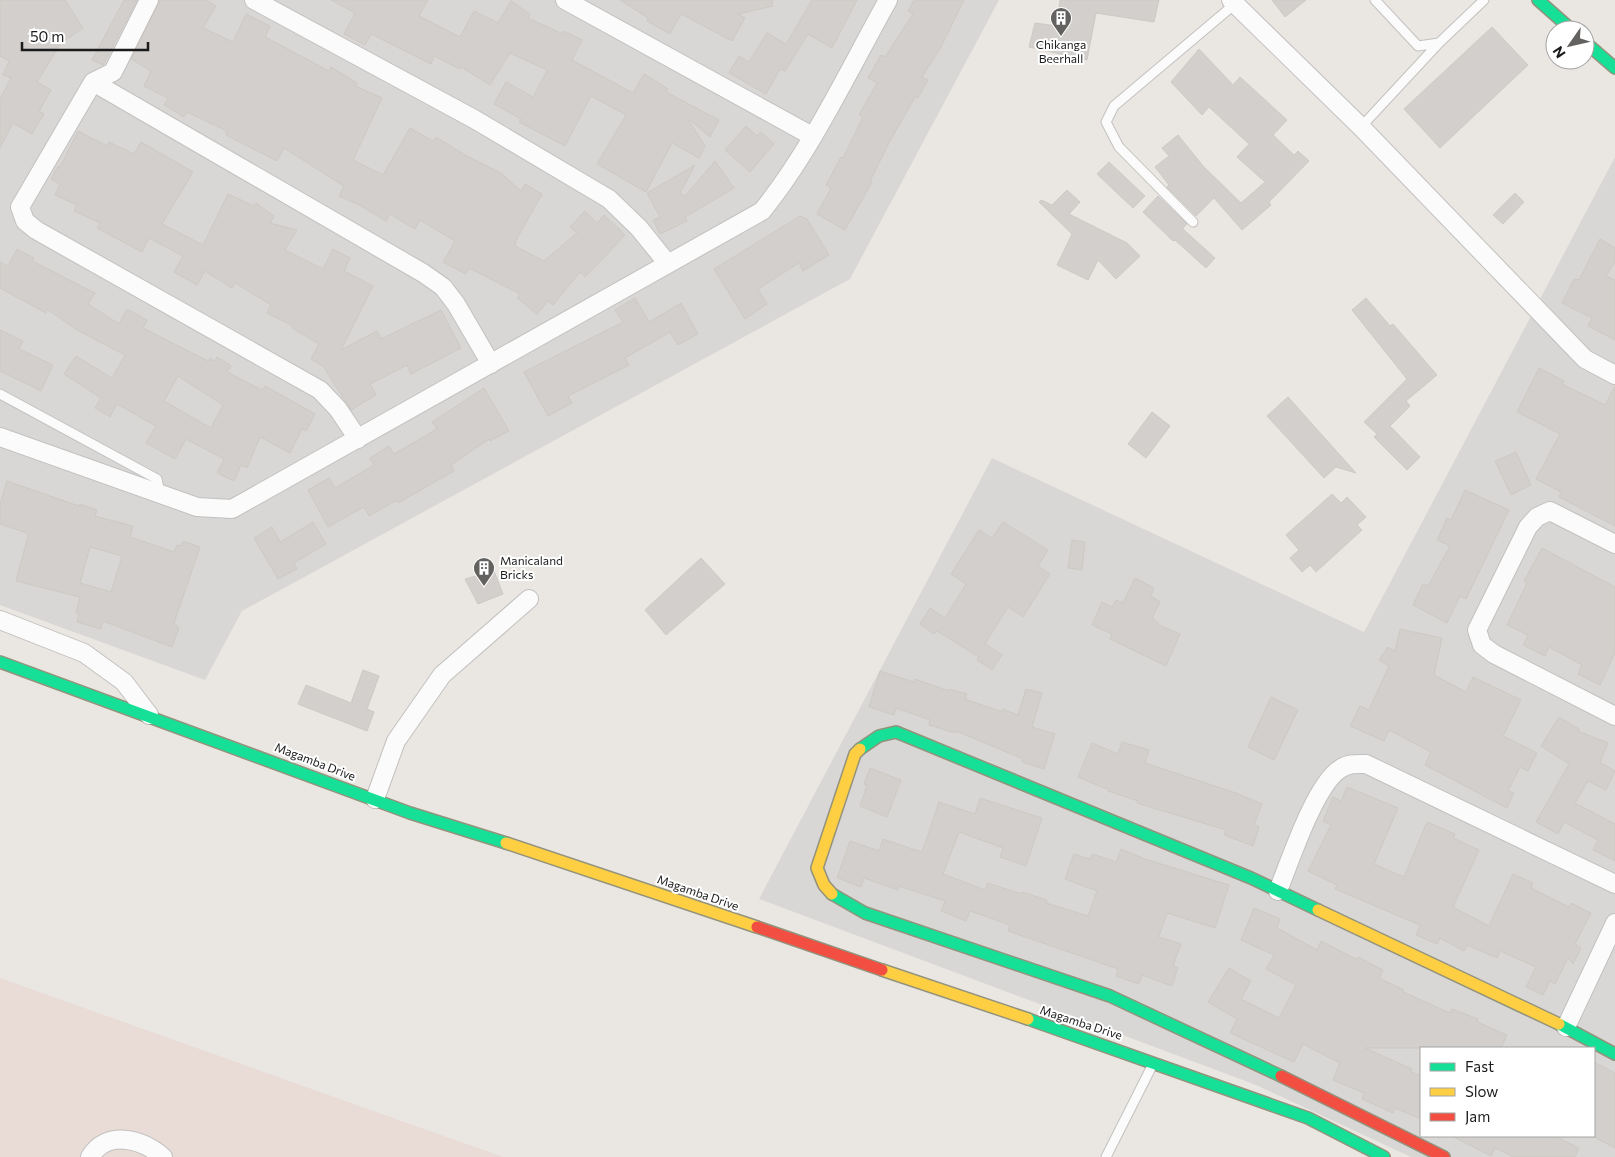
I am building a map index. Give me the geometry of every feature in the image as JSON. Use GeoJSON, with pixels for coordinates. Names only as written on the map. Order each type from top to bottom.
{"type":"FeatureCollection","features":[{"type":"Feature","properties":{"kind":"street"},"geometry":{"type":"LineString","coordinates":[[149,0],[113,72],[93,82],[20,207],[25,220],[36,230],[320,390],[338,409],[358,439]]}},
{"type":"Feature","properties":{"kind":"street"},"geometry":{"type":"LineString","coordinates":[[254,0],[474,119],[609,199],[639,228],[668,264]]}},
{"type":"Feature","properties":{"kind":"street"},"geometry":{"type":"LineString","coordinates":[[565,0],[812,136]]}},
{"type":"Feature","properties":{"kind":"street"},"geometry":{"type":"LineString","coordinates":[[0,437],[197,507],[232,509],[762,211],[779,191],[812,136],[888,0]]}},
{"type":"Feature","properties":{"kind":"street"},"geometry":{"type":"LineString","coordinates":[[1538,0],[1561,20]]}},
{"type":"Feature","properties":{"kind":"street"},"geometry":{"type":"LineString","coordinates":[[1235,1],[1361,127],[1584,359],[1615,375]]}},
{"type":"Feature","properties":{"kind":"street"},"geometry":{"type":"LineString","coordinates":[[1595,51],[1615,68]]}},
{"type":"Feature","properties":{"kind":"street"},"geometry":{"type":"LineString","coordinates":[[93,82],[423,272],[443,287],[456,304],[490,364]]}},
{"type":"Feature","properties":{"kind":"street"},"geometry":{"type":"LineString","coordinates":[[1615,544],[1550,511],[1543,512],[1528,527],[1477,630],[1482,645],[1494,654],[1615,716]]}},
{"type":"Feature","properties":{"kind":"street"},"geometry":{"type":"LineString","coordinates":[[375,799],[396,741],[442,675],[529,599]]}},
{"type":"Feature","properties":{"kind":"street"},"geometry":{"type":"LineString","coordinates":[[0,620],[84,653],[124,682],[149,715]]}},
{"type":"Feature","properties":{"kind":"street","name":"Magamba Drive"},"geometry":{"type":"LineString","coordinates":[[0,662],[375,799],[1154,1062],[1308,1118],[1384,1157]]}},
{"type":"Feature","properties":{"kind":"street"},"geometry":{"type":"LineString","coordinates":[[1444,1157],[1317,1092],[1110,996],[865,913],[831,894],[821,882],[817,868],[855,754],[862,746],[884,733],[896,732],[1278,891],[1566,1026],[1615,1054]]}},
{"type":"Feature","properties":{"kind":"street"},"geometry":{"type":"LineString","coordinates":[[1278,891],[1323,786],[1339,769],[1350,764],[1366,764],[1615,884]]}},
{"type":"Feature","properties":{"kind":"street"},"geometry":{"type":"LineString","coordinates":[[1566,1026],[1615,923]]}},
{"type":"Feature","properties":{"kind":"street"},"geometry":{"type":"LineString","coordinates":[[90,1157],[94,1149],[105,1141],[117,1139],[136,1141],[152,1148],[163,1157]]}},
{"type":"Feature","properties":{"kind":"lane"},"geometry":{"type":"LineString","coordinates":[[1375,0],[1418,46],[1439,43]]}},
{"type":"Feature","properties":{"kind":"lane"},"geometry":{"type":"LineString","coordinates":[[1361,127],[1439,43],[1484,0]]}},
{"type":"Feature","properties":{"kind":"lane"},"geometry":{"type":"LineString","coordinates":[[1193,222],[1119,146],[1106,122],[1114,106],[1235,1]]}},
{"type":"Feature","properties":{"kind":"lane"},"geometry":{"type":"LineString","coordinates":[[0,394],[157,479],[160,494]]}},
{"type":"Feature","properties":{"kind":"lane"},"geometry":{"type":"LineString","coordinates":[[1106,1157],[1154,1062]]}},
{"type":"Feature","properties":{"kind":"shaded area"},"geometry":{"type":"Polygon","coordinates":[[[0,0],[999,0],[850,279],[242,611],[205,680],[0,605],[0,0]]]}},
{"type":"Feature","properties":{"kind":"shaded area"},"geometry":{"type":"Polygon","coordinates":[[[1615,157],[1615,1157],[1411,1157],[1256,1085],[759,899],[992,458],[1364,632],[1615,157]]]}},
{"type":"Feature","properties":{"kind":"shaded area"},"geometry":{"type":"Polygon","coordinates":[[[0,978],[503,1157],[0,1157],[0,978]]]}},
{"type":"Feature","properties":{"kind":"building"},"geometry":{"type":"Polygon","coordinates":[[[0,0],[65,0],[83,28],[61,43],[37,82],[51,90],[39,111],[44,114],[32,134],[13,123],[0,148],[0,99],[11,78],[3,75],[9,61],[0,56],[0,0]]]}},
{"type":"Feature","properties":{"kind":"building"},"geometry":{"type":"Polygon","coordinates":[[[124,0],[137,0],[103,65],[92,60],[124,0]]]}},
{"type":"Feature","properties":{"kind":"building"},"geometry":{"type":"Polygon","coordinates":[[[160,0],[206,0],[216,6],[203,28],[233,42],[246,14],[270,26],[265,37],[329,71],[331,67],[357,83],[355,86],[382,98],[353,160],[383,175],[410,128],[433,141],[436,137],[465,155],[501,173],[521,191],[525,184],[542,194],[515,242],[515,246],[544,261],[577,233],[570,227],[585,211],[597,223],[604,215],[625,235],[585,277],[580,272],[553,305],[548,301],[537,314],[517,298],[520,294],[469,268],[466,274],[443,262],[455,241],[420,220],[415,229],[390,214],[386,221],[361,206],[339,196],[344,186],[284,148],[277,161],[226,135],[227,131],[187,112],[184,117],[164,105],[168,98],[144,86],[151,71],[131,59],[160,0]]]}},
{"type":"Feature","properties":{"kind":"building"},"geometry":{"type":"Polygon","coordinates":[[[331,0],[428,0],[419,16],[460,37],[474,11],[498,23],[511,1],[530,14],[528,18],[563,34],[564,31],[582,40],[572,60],[633,93],[644,74],[668,89],[666,92],[719,120],[710,137],[690,120],[705,146],[699,158],[672,143],[646,192],[597,164],[626,115],[591,96],[565,146],[519,122],[521,119],[494,104],[506,82],[533,97],[547,71],[545,69],[510,53],[490,85],[461,67],[460,69],[434,56],[431,64],[371,34],[365,45],[344,34],[355,13],[331,0]]]}},
{"type":"Feature","properties":{"kind":"building"},"geometry":{"type":"Polygon","coordinates":[[[620,0],[772,0],[773,6],[738,14],[745,18],[732,41],[681,14],[670,34],[647,21],[648,18],[620,0]]]}},
{"type":"Feature","properties":{"kind":"building"},"geometry":{"type":"Polygon","coordinates":[[[812,0],[857,0],[832,48],[808,34],[785,71],[780,69],[766,94],[729,73],[739,56],[749,62],[767,33],[786,44],[812,0]]]}},
{"type":"Feature","properties":{"kind":"building"},"geometry":{"type":"Polygon","coordinates":[[[914,0],[964,0],[941,47],[922,77],[928,80],[918,98],[915,97],[890,141],[870,181],[872,182],[845,230],[817,214],[831,188],[826,185],[841,157],[843,158],[863,117],[859,115],[877,83],[868,78],[881,55],[885,57],[913,14],[908,11],[914,0]]]}},
{"type":"Feature","properties":{"kind":"building","name":"Chikanga Beerhall"},"geometry":{"type":"Polygon","coordinates":[[[1060,0],[1159,0],[1154,22],[1096,13],[1087,60],[1029,47],[1035,23],[1065,27],[1069,9],[1059,8],[1060,0]]]}},
{"type":"Feature","properties":{"kind":"building"},"geometry":{"type":"Polygon","coordinates":[[[1272,0],[1306,0],[1285,17],[1272,0]]]}},
{"type":"Feature","properties":{"kind":"building"},"geometry":{"type":"Polygon","coordinates":[[[1492,27],[1528,65],[1440,148],[1404,109],[1492,27]]]}},
{"type":"Feature","properties":{"kind":"building"},"geometry":{"type":"Polygon","coordinates":[[[1199,49],[1233,85],[1240,77],[1287,120],[1273,135],[1294,155],[1298,151],[1309,161],[1269,202],[1271,205],[1242,230],[1214,198],[1196,216],[1167,187],[1169,185],[1155,167],[1169,156],[1162,148],[1178,135],[1203,166],[1241,203],[1265,182],[1237,157],[1249,144],[1209,107],[1202,115],[1171,82],[1199,49]]]}},
{"type":"Feature","properties":{"kind":"building"},"geometry":{"type":"Polygon","coordinates":[[[746,126],[757,136],[761,132],[774,144],[750,172],[725,150],[746,126]]]}},
{"type":"Feature","properties":{"kind":"building"},"geometry":{"type":"Polygon","coordinates":[[[78,131],[107,146],[109,142],[134,154],[141,142],[193,172],[162,224],[203,245],[228,194],[254,206],[256,203],[274,216],[270,223],[297,230],[285,250],[323,269],[333,249],[350,258],[344,271],[373,286],[341,350],[377,331],[381,339],[441,310],[461,348],[411,374],[407,365],[370,384],[376,395],[351,410],[323,366],[311,359],[319,344],[292,328],[293,326],[267,313],[271,305],[235,283],[232,288],[205,271],[197,285],[174,272],[183,256],[149,238],[142,252],[97,228],[100,223],[74,211],[77,205],[55,195],[60,184],[51,179],[58,166],[60,167],[78,131]]]}},
{"type":"Feature","properties":{"kind":"building"},"geometry":{"type":"Polygon","coordinates":[[[715,161],[734,188],[685,217],[687,221],[660,234],[653,220],[660,217],[647,193],[695,165],[680,193],[685,196],[715,161]]]}},
{"type":"Feature","properties":{"kind":"building"},"geometry":{"type":"Polygon","coordinates":[[[1109,162],[1145,196],[1133,208],[1097,174],[1109,162]]]}},
{"type":"Feature","properties":{"kind":"building"},"geometry":{"type":"Polygon","coordinates":[[[1067,190],[1080,202],[1069,214],[1127,243],[1140,256],[1116,279],[1098,260],[1088,280],[1057,265],[1072,234],[1039,202],[1041,200],[1052,205],[1067,190]]]}},
{"type":"Feature","properties":{"kind":"building"},"geometry":{"type":"Polygon","coordinates":[[[1515,193],[1524,202],[1503,224],[1493,215],[1515,193]]]}},
{"type":"Feature","properties":{"kind":"building"},"geometry":{"type":"Polygon","coordinates":[[[1158,196],[1187,224],[1183,228],[1184,230],[1215,258],[1206,268],[1175,240],[1173,241],[1143,212],[1158,196]]]}},
{"type":"Feature","properties":{"kind":"building"},"geometry":{"type":"Polygon","coordinates":[[[800,216],[807,219],[829,255],[803,271],[799,263],[758,289],[767,304],[745,319],[714,269],[800,216]]]}},
{"type":"Feature","properties":{"kind":"building"},"geometry":{"type":"Polygon","coordinates":[[[1600,239],[1615,248],[1615,262],[1606,276],[1615,280],[1615,340],[1588,326],[1592,318],[1562,303],[1574,279],[1579,280],[1600,239]]]}},
{"type":"Feature","properties":{"kind":"building"},"geometry":{"type":"Polygon","coordinates":[[[17,249],[34,258],[32,261],[95,293],[88,304],[119,324],[127,309],[147,320],[143,328],[208,361],[210,358],[215,361],[217,357],[231,366],[227,372],[262,390],[265,386],[315,414],[306,431],[302,429],[290,453],[260,437],[247,468],[241,465],[234,481],[217,473],[224,459],[186,439],[175,459],[146,443],[156,426],[117,404],[110,417],[95,408],[101,398],[64,374],[76,356],[112,378],[125,355],[77,330],[47,309],[46,313],[0,288],[0,262],[8,266],[17,249]],[[178,376],[164,401],[211,428],[223,405],[178,376]]]}},
{"type":"Feature","properties":{"kind":"building"},"geometry":{"type":"Polygon","coordinates":[[[635,298],[649,322],[681,303],[698,334],[678,345],[670,332],[625,358],[629,365],[568,396],[572,403],[548,416],[524,372],[623,322],[615,310],[635,298]]]}},
{"type":"Feature","properties":{"kind":"building"},"geometry":{"type":"Polygon","coordinates":[[[1366,298],[1390,326],[1393,324],[1437,375],[1406,401],[1410,406],[1390,426],[1420,457],[1407,470],[1374,437],[1377,434],[1364,422],[1407,379],[1352,310],[1366,298]]]}},
{"type":"Feature","properties":{"kind":"building"},"geometry":{"type":"Polygon","coordinates":[[[0,330],[23,341],[19,349],[53,365],[41,391],[0,371],[0,330]]]}},
{"type":"Feature","properties":{"kind":"building"},"geometry":{"type":"Polygon","coordinates":[[[1539,368],[1564,381],[1562,384],[1605,405],[1615,386],[1615,526],[1559,497],[1561,492],[1536,479],[1560,434],[1517,412],[1539,368]]]}},
{"type":"Feature","properties":{"kind":"building"},"geometry":{"type":"Polygon","coordinates":[[[484,388],[509,431],[490,441],[489,439],[451,465],[454,471],[398,503],[397,500],[369,516],[364,507],[328,527],[308,490],[329,478],[335,488],[374,465],[370,458],[389,446],[394,454],[437,429],[432,422],[484,388]]]}},
{"type":"Feature","properties":{"kind":"building"},"geometry":{"type":"Polygon","coordinates":[[[1288,397],[1356,473],[1336,467],[1324,478],[1267,416],[1288,397]]]}},
{"type":"Feature","properties":{"kind":"building"},"geometry":{"type":"Polygon","coordinates":[[[1152,412],[1170,426],[1146,458],[1128,444],[1152,412]]]}},
{"type":"Feature","properties":{"kind":"building"},"geometry":{"type":"Polygon","coordinates":[[[1516,452],[1531,485],[1511,495],[1495,461],[1516,452]]]}},
{"type":"Feature","properties":{"kind":"building"},"geometry":{"type":"Polygon","coordinates":[[[7,481],[79,506],[80,504],[97,510],[95,516],[133,526],[130,537],[174,552],[177,545],[181,546],[183,541],[200,547],[174,623],[179,628],[172,647],[103,621],[101,629],[77,622],[79,614],[76,613],[80,597],[16,581],[28,536],[27,533],[0,524],[0,504],[7,481]],[[90,547],[80,583],[111,592],[122,556],[90,547]]]}},
{"type":"Feature","properties":{"kind":"building"},"geometry":{"type":"Polygon","coordinates":[[[1465,490],[1509,510],[1466,599],[1460,596],[1447,623],[1413,605],[1423,584],[1428,586],[1450,546],[1437,540],[1447,518],[1451,520],[1465,490]]]}},
{"type":"Feature","properties":{"kind":"building"},"geometry":{"type":"Polygon","coordinates":[[[1332,494],[1341,503],[1347,497],[1366,517],[1357,525],[1362,530],[1316,572],[1310,565],[1302,572],[1290,558],[1299,550],[1286,535],[1332,494]]]}},
{"type":"Feature","properties":{"kind":"building"},"geometry":{"type":"Polygon","coordinates":[[[313,522],[326,544],[294,563],[297,569],[278,579],[254,538],[272,527],[280,542],[313,522]]]}},
{"type":"Feature","properties":{"kind":"building"},"geometry":{"type":"Polygon","coordinates":[[[1003,522],[1048,550],[1038,566],[1050,574],[1023,617],[1008,607],[985,644],[1002,655],[992,670],[977,660],[979,657],[937,631],[934,634],[920,624],[930,608],[945,618],[966,584],[951,574],[979,530],[992,538],[1003,522]]]}},
{"type":"Feature","properties":{"kind":"building"},"geometry":{"type":"Polygon","coordinates":[[[1072,540],[1085,542],[1082,570],[1068,568],[1072,540]]]}},
{"type":"Feature","properties":{"kind":"building"},"geometry":{"type":"Polygon","coordinates":[[[1542,548],[1615,587],[1615,653],[1600,685],[1578,674],[1582,665],[1549,647],[1545,656],[1523,645],[1528,635],[1507,625],[1527,583],[1524,581],[1542,548]]]}},
{"type":"Feature","properties":{"kind":"building"},"geometry":{"type":"Polygon","coordinates":[[[701,558],[725,584],[666,635],[645,610],[701,558]]]}},
{"type":"Feature","properties":{"kind":"building","name":"Manicaland Bricks"},"geometry":{"type":"Polygon","coordinates":[[[494,571],[503,594],[478,604],[465,579],[494,571]]]}},
{"type":"Feature","properties":{"kind":"building"},"geometry":{"type":"Polygon","coordinates":[[[1135,578],[1154,588],[1151,596],[1160,602],[1152,618],[1161,626],[1180,634],[1166,666],[1110,639],[1112,634],[1092,625],[1102,602],[1112,607],[1116,600],[1123,603],[1135,578]]]}},
{"type":"Feature","properties":{"kind":"building"},"geometry":{"type":"Polygon","coordinates":[[[1400,629],[1442,638],[1434,675],[1466,692],[1473,677],[1521,700],[1503,736],[1537,753],[1528,771],[1520,767],[1508,791],[1514,793],[1507,808],[1425,765],[1431,752],[1389,730],[1384,741],[1350,726],[1360,706],[1369,710],[1389,666],[1379,660],[1388,647],[1395,651],[1400,629]]]}},
{"type":"Feature","properties":{"kind":"building"},"geometry":{"type":"Polygon","coordinates":[[[363,670],[379,676],[367,709],[374,712],[367,731],[298,704],[306,685],[351,703],[363,670]]]}},
{"type":"Feature","properties":{"kind":"building"},"geometry":{"type":"Polygon","coordinates":[[[880,671],[914,682],[915,679],[949,691],[949,689],[967,694],[965,699],[1002,712],[1003,709],[1018,715],[1026,689],[1042,693],[1032,727],[1055,734],[1044,769],[1022,762],[1023,759],[956,731],[955,733],[929,725],[930,720],[896,708],[894,715],[869,707],[880,671]]]}},
{"type":"Feature","properties":{"kind":"building"},"geometry":{"type":"Polygon","coordinates":[[[1271,697],[1298,710],[1274,760],[1248,747],[1271,697]]]}},
{"type":"Feature","properties":{"kind":"building"},"geometry":{"type":"Polygon","coordinates":[[[1559,717],[1579,729],[1578,731],[1608,743],[1600,762],[1615,771],[1606,790],[1588,781],[1575,803],[1615,824],[1615,861],[1593,850],[1598,840],[1564,822],[1558,834],[1536,822],[1569,764],[1541,746],[1559,717]]]}},
{"type":"Feature","properties":{"kind":"building"},"geometry":{"type":"Polygon","coordinates":[[[1122,742],[1149,750],[1145,763],[1236,793],[1262,804],[1254,825],[1259,827],[1253,846],[1224,835],[1226,830],[1137,803],[1138,801],[1108,791],[1078,777],[1092,743],[1118,754],[1122,742]]]}},
{"type":"Feature","properties":{"kind":"building"},"geometry":{"type":"Polygon","coordinates":[[[870,768],[901,780],[887,817],[860,806],[867,785],[864,784],[870,768]]]}},
{"type":"Feature","properties":{"kind":"building"},"geometry":{"type":"Polygon","coordinates":[[[1347,787],[1398,808],[1374,864],[1404,877],[1427,822],[1455,834],[1453,838],[1479,850],[1453,907],[1489,926],[1513,874],[1533,883],[1531,888],[1569,907],[1571,903],[1591,913],[1575,944],[1581,948],[1573,964],[1568,958],[1555,984],[1550,981],[1543,995],[1526,987],[1536,967],[1500,951],[1497,958],[1467,945],[1464,951],[1440,938],[1437,944],[1416,935],[1420,925],[1335,889],[1337,885],[1308,871],[1331,825],[1323,821],[1333,797],[1341,801],[1347,787]]]}},
{"type":"Feature","properties":{"kind":"building"},"geometry":{"type":"Polygon","coordinates":[[[980,798],[1042,818],[1026,866],[1000,857],[1003,848],[959,832],[943,874],[985,890],[988,883],[1047,900],[1046,903],[1088,916],[1097,891],[1065,879],[1074,854],[1089,859],[1093,854],[1116,862],[1121,849],[1145,859],[1229,885],[1215,928],[1167,913],[1159,937],[1181,944],[1173,966],[1178,968],[1172,986],[1142,975],[1139,984],[1116,976],[1118,969],[1008,931],[1010,925],[970,911],[966,921],[941,911],[945,901],[899,886],[898,890],[864,878],[861,887],[837,878],[850,841],[879,851],[883,839],[922,852],[939,802],[975,814],[980,798]]]}},
{"type":"Feature","properties":{"kind":"building"},"geometry":{"type":"Polygon","coordinates":[[[1254,908],[1280,919],[1277,928],[1317,950],[1321,941],[1356,959],[1358,957],[1383,970],[1379,978],[1404,990],[1403,992],[1450,1013],[1452,1009],[1478,1019],[1477,1022],[1507,1035],[1501,1047],[1365,1048],[1412,1069],[1411,1072],[1420,1076],[1420,1119],[1395,1108],[1393,1113],[1362,1099],[1364,1093],[1333,1080],[1340,1063],[1303,1044],[1294,1062],[1230,1033],[1237,1019],[1208,1002],[1229,968],[1251,981],[1241,999],[1279,1018],[1296,985],[1266,969],[1274,955],[1241,940],[1254,908]]]}},
{"type":"Feature","properties":{"kind":"building"},"geometry":{"type":"Polygon","coordinates":[[[1595,1063],[1615,1073],[1615,1148],[1594,1137],[1595,1063]]]}},
{"type":"Feature","properties":{"kind":"building"},"geometry":{"type":"Polygon","coordinates":[[[1454,1137],[1557,1137],[1579,1148],[1575,1157],[1514,1157],[1495,1148],[1491,1156],[1454,1137]]]}},
{"type":"Feature","properties":{"kind":"traffic: fast"},"geometry":{"type":"LineString","coordinates":[[1538,0],[1561,20]]}},
{"type":"Feature","properties":{"kind":"traffic: fast"},"geometry":{"type":"LineString","coordinates":[[1595,51],[1615,68]]}},
{"type":"Feature","properties":{"kind":"traffic: fast"},"geometry":{"type":"LineString","coordinates":[[0,662],[410,813],[506,843]]}},
{"type":"Feature","properties":{"kind":"traffic: fast"},"geometry":{"type":"LineString","coordinates":[[860,749],[879,736],[896,732],[1251,878],[1318,910]]}},
{"type":"Feature","properties":{"kind":"traffic: fast"},"geometry":{"type":"LineString","coordinates":[[832,894],[865,913],[1110,996],[1281,1076]]}},
{"type":"Feature","properties":{"kind":"traffic: fast"},"geometry":{"type":"LineString","coordinates":[[1028,1019],[1308,1118],[1384,1157]]}},
{"type":"Feature","properties":{"kind":"traffic: fast"},"geometry":{"type":"LineString","coordinates":[[1559,1024],[1615,1054]]}},
{"type":"Feature","properties":{"kind":"traffic: slow"},"geometry":{"type":"LineString","coordinates":[[832,894],[824,885],[817,868],[855,754],[860,749]]}},
{"type":"Feature","properties":{"kind":"traffic: slow"},"geometry":{"type":"LineString","coordinates":[[506,843],[757,927]]}},
{"type":"Feature","properties":{"kind":"traffic: slow"},"geometry":{"type":"LineString","coordinates":[[1318,910],[1559,1024]]}},
{"type":"Feature","properties":{"kind":"traffic: slow"},"geometry":{"type":"LineString","coordinates":[[882,970],[1028,1019]]}},
{"type":"Feature","properties":{"kind":"traffic: jam"},"geometry":{"type":"LineString","coordinates":[[757,927],[882,970]]}},
{"type":"Feature","properties":{"kind":"traffic: jam"},"geometry":{"type":"LineString","coordinates":[[1281,1076],[1444,1157]]}},
{"type":"Feature","properties":{"kind":"place","name":"Chikanga Beerhall"},"geometry":{"type":"Point","coordinates":[1061,37]}},
{"type":"Feature","properties":{"kind":"place","name":"Manicaland Bricks"},"geometry":{"type":"Point","coordinates":[484,587]}}]}
